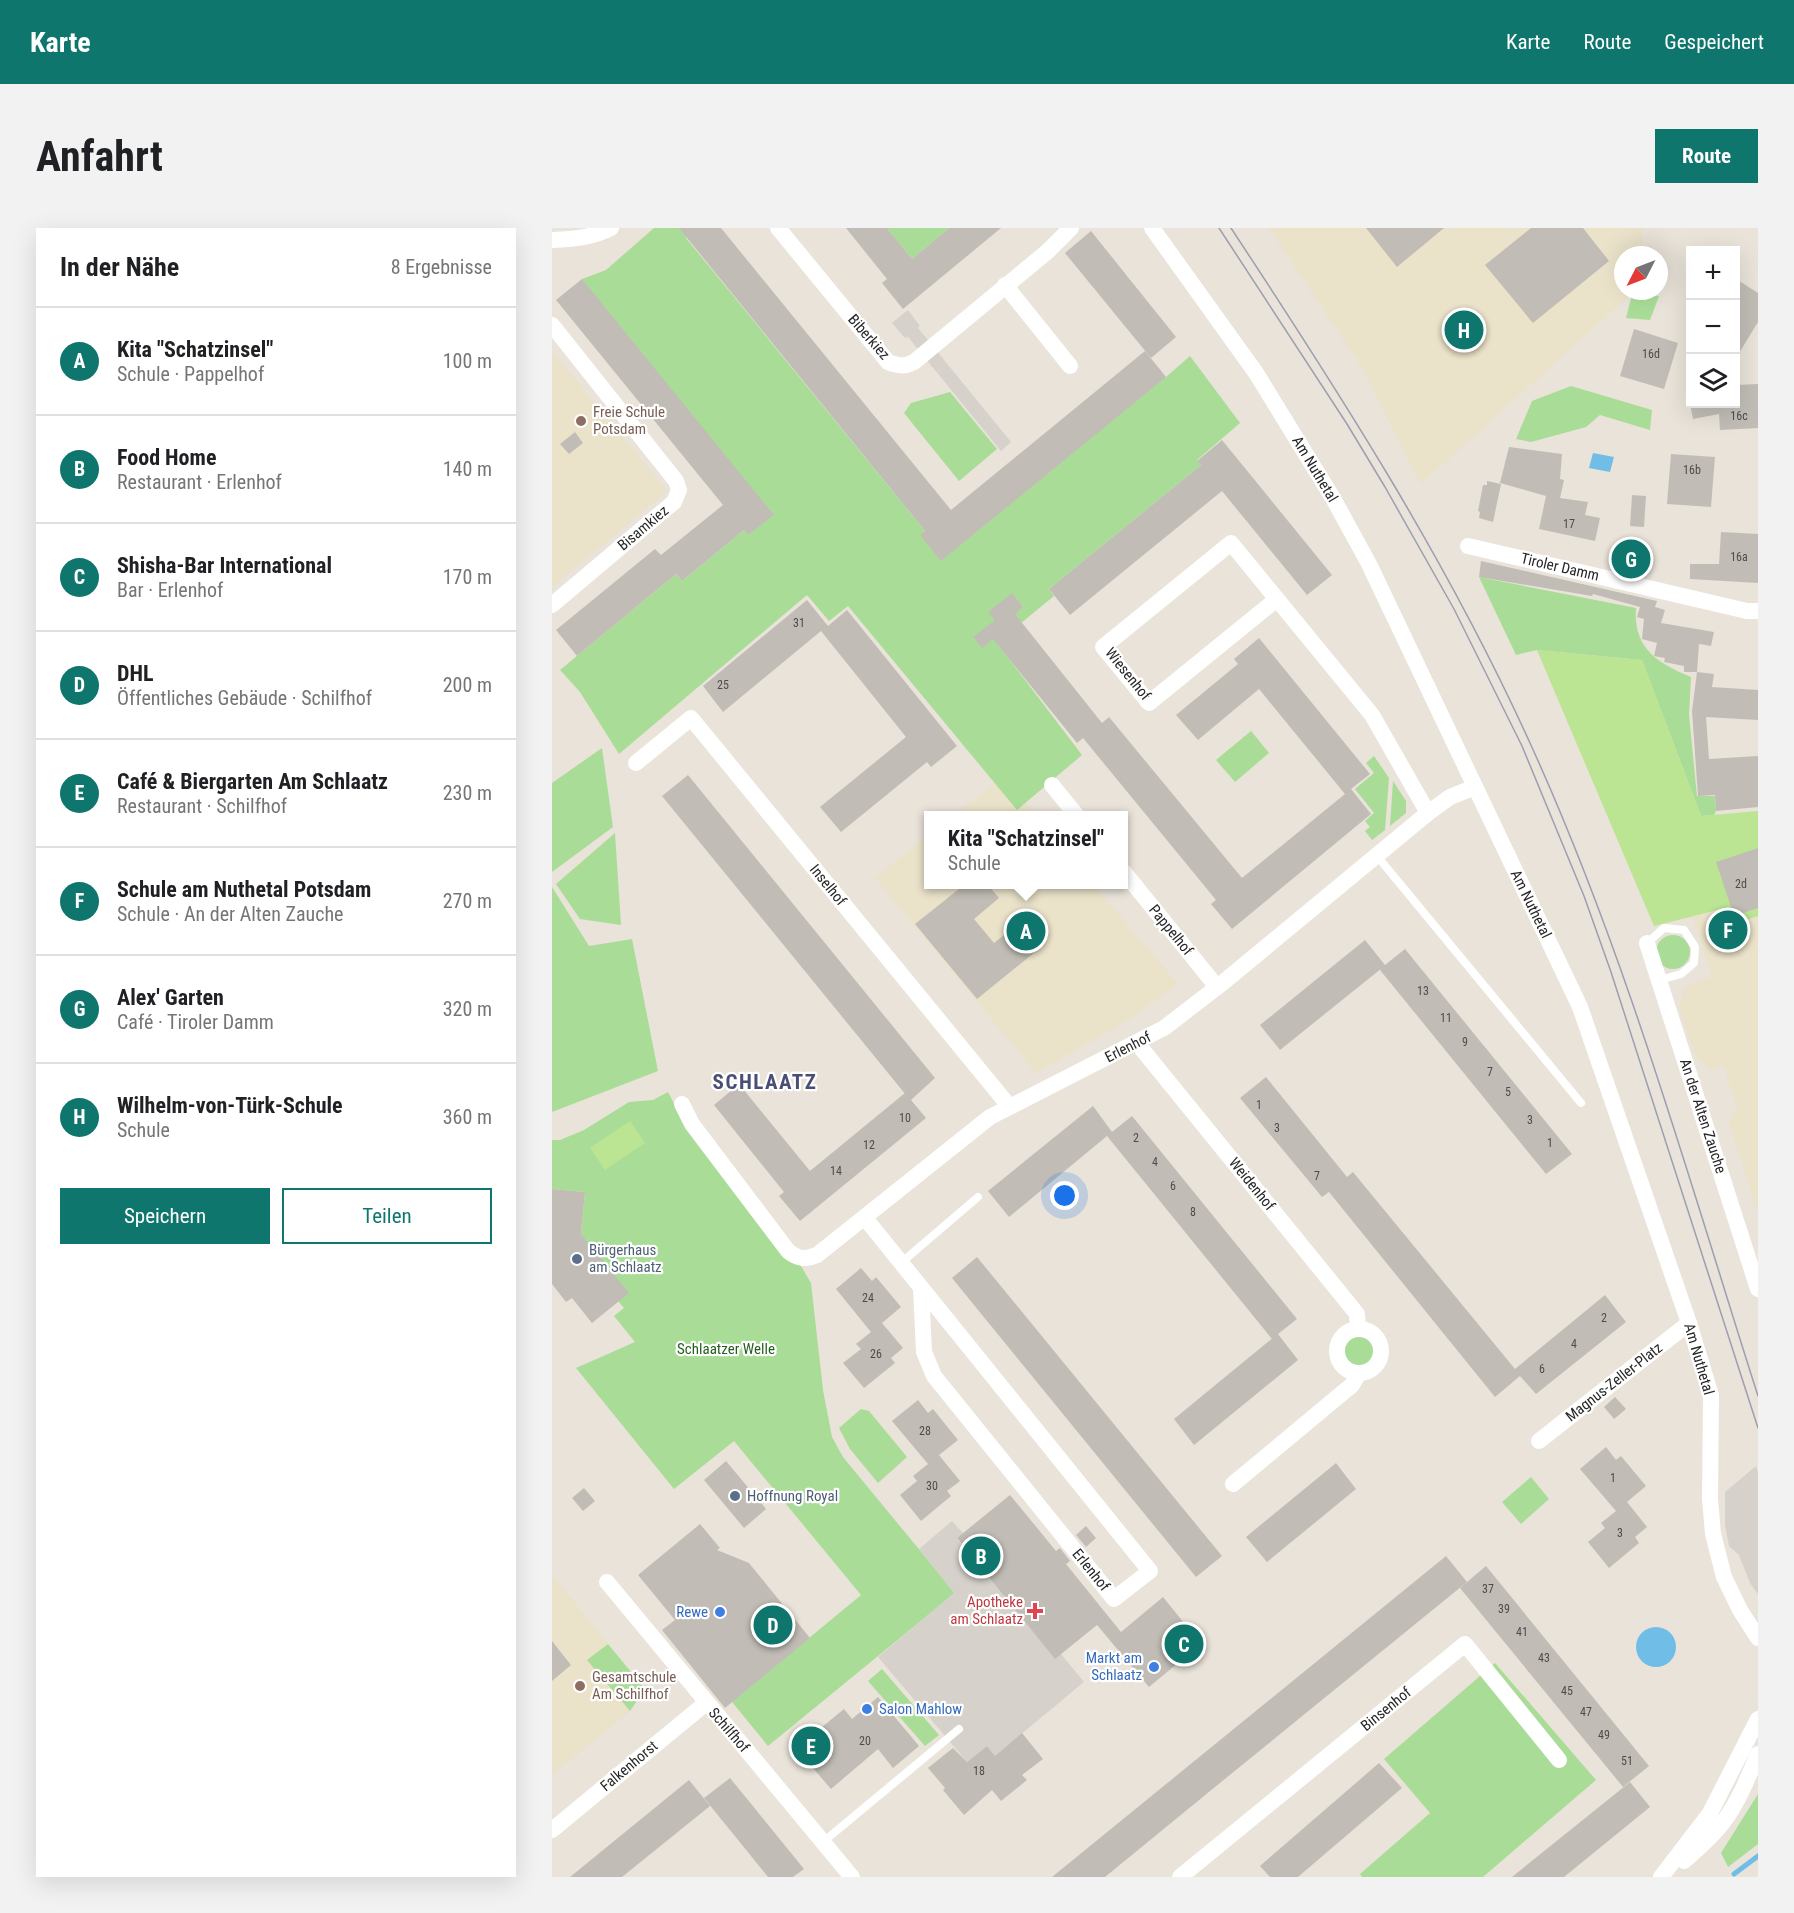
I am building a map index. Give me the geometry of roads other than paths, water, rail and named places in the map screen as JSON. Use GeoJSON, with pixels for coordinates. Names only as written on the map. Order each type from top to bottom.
{"type":"FeatureCollection","features":[{"type":"Feature","properties":{"kind":"street"},"geometry":{"type":"LineString","coordinates":[[552,240],[579,239],[611,228]]}},
{"type":"Feature","properties":{"kind":"street","name":"Biberkiez"},"geometry":{"type":"LineString","coordinates":[[778,228],[888,362],[897,366],[906,366],[914,362],[1048,251],[1071,228]]}},
{"type":"Feature","properties":{"kind":"street","name":"Am Nuthetal"},"geometry":{"type":"LineString","coordinates":[[1152,228],[1256,373],[1334,500],[1369,564],[1580,1007],[1689,1323],[1711,1395],[1710,1498],[1713,1534],[1724,1577],[1740,1610],[1758,1638]]}},
{"type":"Feature","properties":{"kind":"street"},"geometry":{"type":"LineString","coordinates":[[1005,285],[1070,366]]}},
{"type":"Feature","properties":{"kind":"street","name":"Bisamkiez"},"geometry":{"type":"LineString","coordinates":[[552,325],[676,481],[679,490],[674,502],[552,605]]}},
{"type":"Feature","properties":{"kind":"street","name":"Wiesenhof"},"geometry":{"type":"LineString","coordinates":[[1276,599],[1149,704],[1103,647],[1231,543],[1372,715],[1428,813]]}},
{"type":"Feature","properties":{"kind":"street","name":"Tiroler Damm"},"geometry":{"type":"LineString","coordinates":[[1468,546],[1747,611],[1758,611]]}},
{"type":"Feature","properties":{"kind":"street","name":"Inselhof"},"geometry":{"type":"LineString","coordinates":[[636,763],[691,718],[1009,1106]]}},
{"type":"Feature","properties":{"kind":"street"},"geometry":{"type":"LineString","coordinates":[[1052,785],[1073,811]]}},
{"type":"Feature","properties":{"kind":"street","name":"Erlenhof"},"geometry":{"type":"LineString","coordinates":[[682,1104],[692,1124],[788,1251],[797,1258],[817,1255],[990,1117],[1164,1028],[1428,813],[1450,797],[1475,787]]}},
{"type":"Feature","properties":{"kind":"street","name":"Pappelhof"},"geometry":{"type":"LineString","coordinates":[[1128,877],[1217,987]]}},
{"type":"Feature","properties":{"kind":"street","name":"An der Alten Zauche"},"geometry":{"type":"LineString","coordinates":[[1647,943],[1758,1289]]}},
{"type":"Feature","properties":{"kind":"street","name":"Weidenhof"},"geometry":{"type":"LineString","coordinates":[[1137,1043],[1357,1314],[1358,1328]]}},
{"type":"Feature","properties":{"kind":"street","name":"Erlenhof"},"geometry":{"type":"LineString","coordinates":[[865,1218],[1150,1571],[1114,1599],[934,1376],[924,1352],[921,1288]]}},
{"type":"Feature","properties":{"kind":"street","name":"Magnus-Zeller-Platz"},"geometry":{"type":"LineString","coordinates":[[1539,1441],[1689,1323]]}},
{"type":"Feature","properties":{"kind":"street"},"geometry":{"type":"LineString","coordinates":[[1358,1328],[1367,1330],[1376,1336],[1381,1345],[1381,1354],[1376,1366],[1359,1373],[1351,1372],[1343,1367],[1337,1357],[1340,1338],[1347,1331],[1358,1328]]}},
{"type":"Feature","properties":{"kind":"street"},"geometry":{"type":"LineString","coordinates":[[1233,1484],[1352,1385],[1359,1373]]}},
{"type":"Feature","properties":{"kind":"street","name":"Schilfhof"},"geometry":{"type":"LineString","coordinates":[[606,1582],[852,1877]]}},
{"type":"Feature","properties":{"kind":"street","name":"Binsenhof"},"geometry":{"type":"LineString","coordinates":[[1191,1874],[1465,1644],[1559,1760]]}},
{"type":"Feature","properties":{"kind":"street","name":"Falkenhorst"},"geometry":{"type":"LineString","coordinates":[[552,1830],[706,1704]]}},
{"type":"Feature","properties":{"kind":"street"},"geometry":{"type":"LineString","coordinates":[[1661,1877],[1710,1813],[1758,1719]]}},
{"type":"Feature","properties":{"kind":"street"},"geometry":{"type":"LineString","coordinates":[[1661,1877],[1695,1852],[1724,1821],[1758,1754]]}},
{"type":"Feature","properties":{"kind":"lane"},"geometry":{"type":"LineString","coordinates":[[1377,856],[1581,1103]]}},
{"type":"Feature","properties":{"kind":"lane"},"geometry":{"type":"LineString","coordinates":[[1647,943],[1664,928],[1684,930],[1695,947],[1694,963],[1681,974],[1660,980]]}},
{"type":"Feature","properties":{"kind":"lane"},"geometry":{"type":"LineString","coordinates":[[902,1262],[978,1197]]}},
{"type":"Feature","properties":{"kind":"lane"},"geometry":{"type":"LineString","coordinates":[[823,1842],[960,1730]]}},
{"type":"Feature","properties":{"kind":"water"},"geometry":{"type":"Polygon","coordinates":[[[1593,453],[1614,457],[1610,472],[1589,468],[1593,453]]]}},
{"type":"Feature","properties":{"kind":"water"},"geometry":{"type":"Polygon","coordinates":[[[1656,1627],[1664,1628],[1670,1633],[1675,1639],[1675,1655],[1670,1661],[1664,1666],[1656,1667],[1648,1666],[1642,1661],[1637,1655],[1636,1647],[1637,1639],[1642,1633],[1648,1628],[1656,1627]]]}},
{"type":"Feature","properties":{"kind":"waterway"},"geometry":{"type":"LineString","coordinates":[[1734,1874],[1758,1856]]}},
{"type":"Feature","properties":{"kind":"tram line"},"geometry":{"type":"LineString","coordinates":[[1219,228],[1347,424],[1385,487],[1454,609],[1522,746],[1584,896],[1611,972],[1758,1428]]}},
{"type":"Feature","properties":{"kind":"tram line"},"geometry":{"type":"LineString","coordinates":[[1231,228],[1391,480],[1464,609],[1530,743],[1564,822],[1626,984],[1758,1396]]}},
{"type":"Feature","properties":{"kind":"place","name":"Wilhelm-von-Türk-Schule"},"geometry":{"type":"Point","coordinates":[1464,330]}},
{"type":"Feature","properties":{"kind":"place","name":"Freie Schule Potsdam"},"geometry":{"type":"Point","coordinates":[581,421]}},
{"type":"Feature","properties":{"kind":"place","name":"Alex' Garten"},"geometry":{"type":"Point","coordinates":[1631,559]}},
{"type":"Feature","properties":{"kind":"place","name":"Schule am Nuthetal Potsdam"},"geometry":{"type":"Point","coordinates":[1728,930]}},
{"type":"Feature","properties":{"kind":"place","name":"Kita \"Schatzinsel\""},"geometry":{"type":"Point","coordinates":[1026,931]}},
{"type":"Feature","properties":{"kind":"place","name":"Bürgerhaus am Schlaatz"},"geometry":{"type":"Point","coordinates":[577,1259]}},
{"type":"Feature","properties":{"kind":"place","name":"Hoffnung Royal"},"geometry":{"type":"Point","coordinates":[735,1496]}},
{"type":"Feature","properties":{"kind":"place","name":"Food Home"},"geometry":{"type":"Point","coordinates":[981,1556]}},
{"type":"Feature","properties":{"kind":"place","name":"Apotheke am Schlaatz"},"geometry":{"type":"Point","coordinates":[1035,1611]}},
{"type":"Feature","properties":{"kind":"place","name":"Rewe"},"geometry":{"type":"Point","coordinates":[720,1612]}},
{"type":"Feature","properties":{"kind":"place","name":"DHL"},"geometry":{"type":"Point","coordinates":[773,1625]}},
{"type":"Feature","properties":{"kind":"place","name":"Shisha-Bar International"},"geometry":{"type":"Point","coordinates":[1184,1644]}},
{"type":"Feature","properties":{"kind":"place","name":"Markt am Schlaatz"},"geometry":{"type":"Point","coordinates":[1154,1667]}},
{"type":"Feature","properties":{"kind":"place","name":"Gesamtschule Am Schilfhof"},"geometry":{"type":"Point","coordinates":[580,1686]}},
{"type":"Feature","properties":{"kind":"place","name":"Salon Mahlow"},"geometry":{"type":"Point","coordinates":[867,1709]}},
{"type":"Feature","properties":{"kind":"place","name":"Café & Biergarten Am Schlaatz"},"geometry":{"type":"Point","coordinates":[811,1746]}},
{"type":"Feature","properties":{"kind":"district","name":"SCHLAATZ"},"geometry":{"type":"Point","coordinates":[765,1082]}},
{"type":"Feature","properties":{"kind":"park label","name":"Schlaatzer Welle"},"geometry":{"type":"Point","coordinates":[726,1349]}}]}
